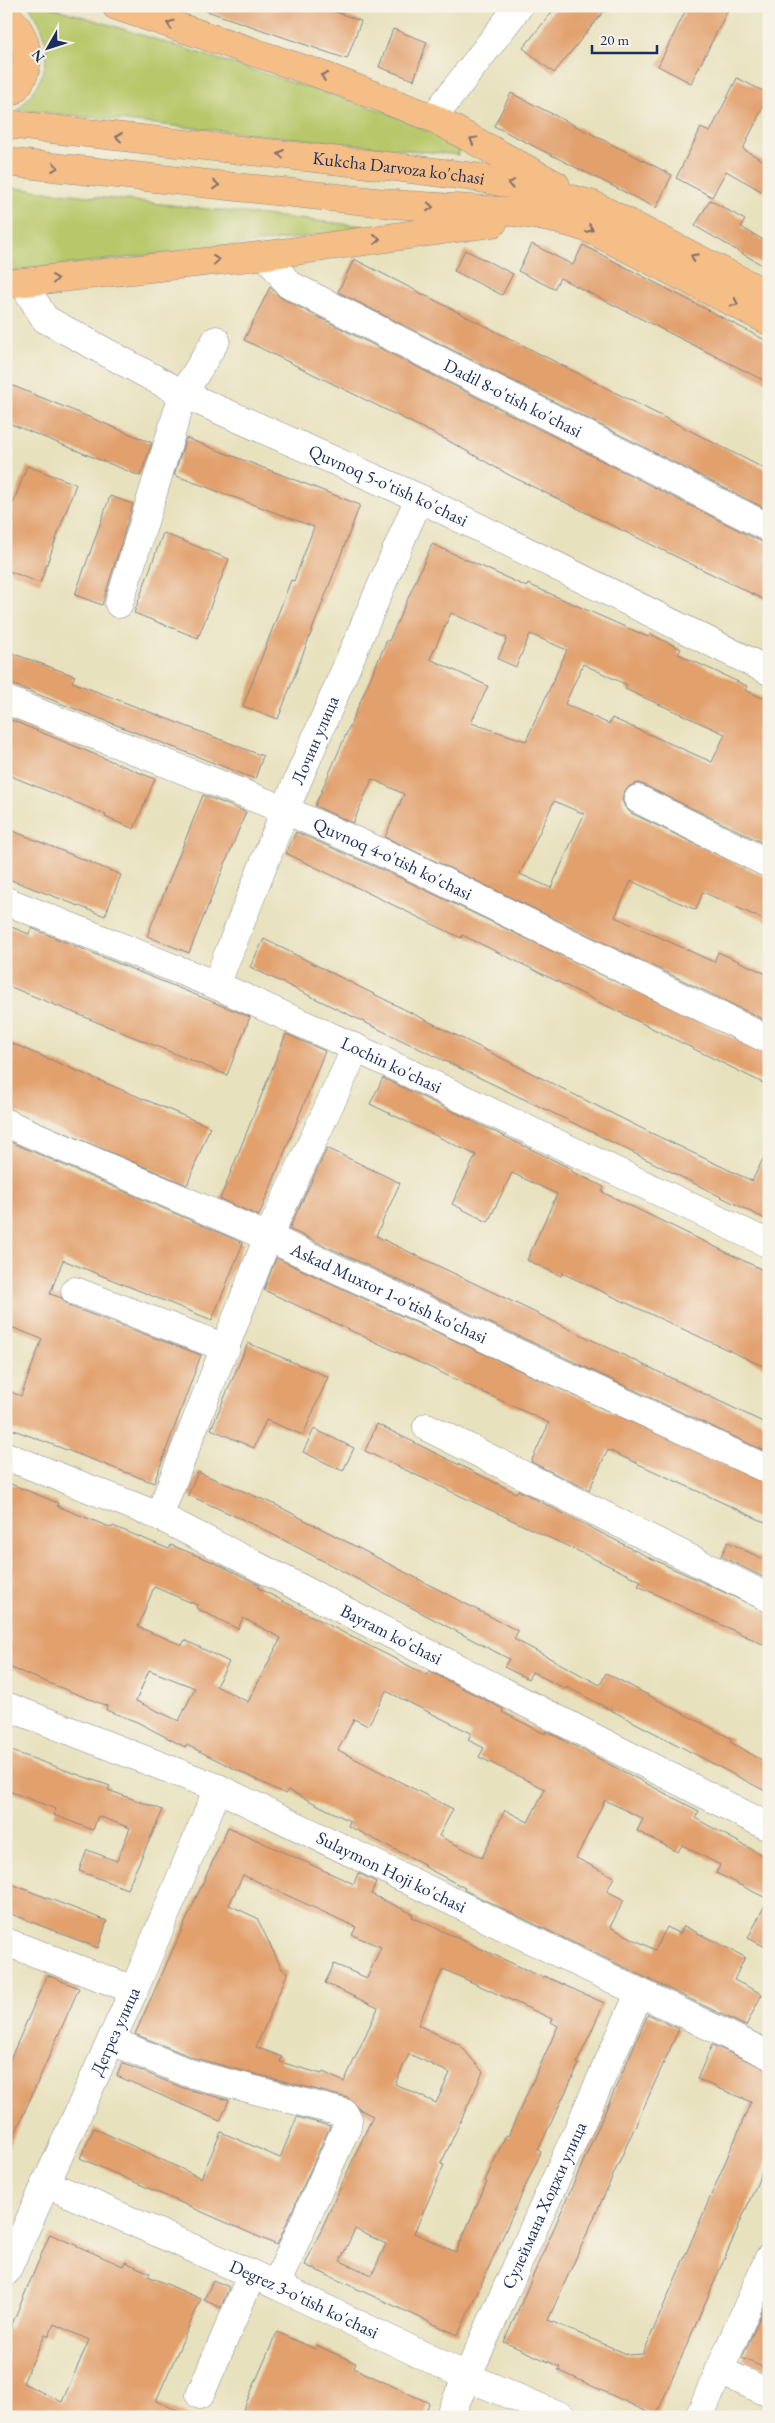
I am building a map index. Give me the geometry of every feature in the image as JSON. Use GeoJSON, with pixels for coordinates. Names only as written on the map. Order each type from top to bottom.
{"type":"FeatureCollection","features":[{"type":"Feature","properties":{"kind":"main road"},"geometry":{"type":"LineString","coordinates":[[116,6],[322,75],[433,118],[593,205]]}},
{"type":"Feature","properties":{"kind":"main road"},"geometry":{"type":"LineString","coordinates":[[6,16],[22,36],[28,57],[23,76],[17,86],[6,95]]}},
{"type":"Feature","properties":{"kind":"main road","name":"Kukcha Darvoza ko'chasi"},"geometry":{"type":"LineString","coordinates":[[6,124],[474,177],[537,189],[593,205],[769,295]]}},
{"type":"Feature","properties":{"kind":"main road","name":"Kukcha Darvoza ko'chasi"},"geometry":{"type":"LineString","coordinates":[[6,162],[395,204],[544,216],[569,221],[592,230],[769,321]]}},
{"type":"Feature","properties":{"kind":"main road"},"geometry":{"type":"LineString","coordinates":[[15,283],[267,255],[544,216]]}},
{"type":"Feature","properties":{"kind":"street"},"geometry":{"type":"LineString","coordinates":[[433,118],[519,6]]}},
{"type":"Feature","properties":{"kind":"street","name":"Dadil 8-o'tish ko'chasi"},"geometry":{"type":"LineString","coordinates":[[267,255],[288,284],[769,528]]}},
{"type":"Feature","properties":{"kind":"street","name":"Quvnoq 5-o'tish ko'chasi"},"geometry":{"type":"LineString","coordinates":[[15,283],[45,319],[183,394],[418,498],[769,671]]}},
{"type":"Feature","properties":{"kind":"street"},"geometry":{"type":"LineString","coordinates":[[120,604],[183,394],[216,340]]}},
{"type":"Feature","properties":{"kind":"street","name":"Лочин улица"},"geometry":{"type":"LineString","coordinates":[[216,984],[286,810],[418,498]]}},
{"type":"Feature","properties":{"kind":"street","name":"Quvnoq 4-o'tish ko'chasi"},"geometry":{"type":"LineString","coordinates":[[6,700],[286,810],[401,861],[769,1040]]}},
{"type":"Feature","properties":{"kind":"street"},"geometry":{"type":"LineString","coordinates":[[638,799],[769,864]]}},
{"type":"Feature","properties":{"kind":"street","name":"Lochin ko'chasi"},"geometry":{"type":"LineString","coordinates":[[6,901],[216,984],[356,1048],[769,1244]]}},
{"type":"Feature","properties":{"kind":"street"},"geometry":{"type":"LineString","coordinates":[[158,1516],[226,1348],[268,1237],[356,1048]]}},
{"type":"Feature","properties":{"kind":"street","name":"Askad Muxtor 1-o'tish ko'chasi"},"geometry":{"type":"LineString","coordinates":[[6,1123],[268,1237],[769,1470]]}},
{"type":"Feature","properties":{"kind":"street"},"geometry":{"type":"LineString","coordinates":[[76,1291],[226,1348]]}},
{"type":"Feature","properties":{"kind":"street"},"geometry":{"type":"LineString","coordinates":[[427,1427],[769,1598]]}},
{"type":"Feature","properties":{"kind":"street","name":"Bayram ko'chasi"},"geometry":{"type":"LineString","coordinates":[[6,1456],[158,1516],[769,1827]]}},
{"type":"Feature","properties":{"kind":"street","name":"Sulaymon Hoji ko'chasi"},"geometry":{"type":"LineString","coordinates":[[6,1706],[218,1788],[639,1994],[769,2055]]}},
{"type":"Feature","properties":{"kind":"street","name":"Дегрез улица"},"geometry":{"type":"LineString","coordinates":[[6,2272],[134,1990],[218,1788]]}},
{"type":"Feature","properties":{"kind":"street"},"geometry":{"type":"LineString","coordinates":[[6,1942],[134,1990]]}},
{"type":"Feature","properties":{"kind":"street","name":"Сулеймана Ходжи улица"},"geometry":{"type":"LineString","coordinates":[[450,2417],[639,1994]]}},
{"type":"Feature","properties":{"kind":"street"},"geometry":{"type":"LineString","coordinates":[[111,2041],[189,2073],[344,2113],[348,2119],[347,2126],[200,2395]]}},
{"type":"Feature","properties":{"kind":"street","name":"Degrez 3-o'tish ko'chasi"},"geometry":{"type":"LineString","coordinates":[[46,2183],[264,2279],[468,2377],[562,2417]]}},
{"type":"Feature","properties":{"kind":"street"},"geometry":{"type":"LineString","coordinates":[[699,2417],[718,2370],[769,2258]]}},
{"type":"Feature","properties":{"kind":"street"},"geometry":{"type":"LineString","coordinates":[[718,2370],[769,2393]]}},
{"type":"Feature","properties":{"kind":"green space"},"geometry":{"type":"Polygon","coordinates":[[[29,6],[46,6],[88,18],[386,112],[447,140],[460,149],[458,155],[18,110],[37,85],[43,73],[46,60],[44,34],[29,6]]]}},
{"type":"Feature","properties":{"kind":"green space"},"geometry":{"type":"Polygon","coordinates":[[[6,187],[381,228],[6,272],[6,187]]]}},
{"type":"Feature","properties":{"kind":"building"},"geometry":{"type":"Polygon","coordinates":[[[201,6],[319,6],[361,21],[347,59],[201,9],[201,6]]]}},
{"type":"Feature","properties":{"kind":"building"},"geometry":{"type":"Polygon","coordinates":[[[557,6],[608,6],[554,73],[523,48],[557,6]]]}},
{"type":"Feature","properties":{"kind":"building"},"geometry":{"type":"Polygon","coordinates":[[[688,6],[730,6],[691,83],[658,66],[688,6]]]}},
{"type":"Feature","properties":{"kind":"building"},"geometry":{"type":"Polygon","coordinates":[[[393,29],[427,42],[414,80],[379,67],[393,29]]]}},
{"type":"Feature","properties":{"kind":"building"},"geometry":{"type":"Polygon","coordinates":[[[737,78],[769,94],[743,149],[769,164],[769,183],[763,192],[726,171],[712,197],[676,178],[701,128],[710,132],[737,78]]]}},
{"type":"Feature","properties":{"kind":"building"},"geometry":{"type":"Polygon","coordinates":[[[511,93],[672,175],[656,208],[494,126],[511,93]]]}},
{"type":"Feature","properties":{"kind":"building"},"geometry":{"type":"Polygon","coordinates":[[[710,200],[745,220],[741,227],[769,243],[769,269],[695,226],[710,200]]]}},
{"type":"Feature","properties":{"kind":"building"},"geometry":{"type":"Polygon","coordinates":[[[532,244],[573,265],[583,245],[769,342],[769,383],[560,278],[554,289],[518,271],[532,244]]]}},
{"type":"Feature","properties":{"kind":"building"},"geometry":{"type":"Polygon","coordinates":[[[465,250],[513,274],[502,295],[454,271],[465,250]]]}},
{"type":"Feature","properties":{"kind":"building"},"geometry":{"type":"Polygon","coordinates":[[[354,259],[769,471],[769,504],[766,509],[338,292],[354,259]]]}},
{"type":"Feature","properties":{"kind":"building"},"geometry":{"type":"Polygon","coordinates":[[[270,287],[281,298],[762,542],[769,543],[769,602],[511,476],[447,440],[244,340],[270,287]]]}},
{"type":"Feature","properties":{"kind":"building"},"geometry":{"type":"Polygon","coordinates":[[[6,383],[152,443],[140,476],[6,422],[6,383]]]}},
{"type":"Feature","properties":{"kind":"building"},"geometry":{"type":"Polygon","coordinates":[[[186,438],[360,505],[278,719],[243,706],[291,580],[294,581],[314,527],[174,475],[186,438]]]}},
{"type":"Feature","properties":{"kind":"building"},"geometry":{"type":"Polygon","coordinates":[[[27,466],[76,484],[40,583],[6,570],[6,522],[27,466]]]}},
{"type":"Feature","properties":{"kind":"building"},"geometry":{"type":"Polygon","coordinates":[[[110,496],[133,504],[102,605],[75,595],[110,496]]]}},
{"type":"Feature","properties":{"kind":"building"},"geometry":{"type":"Polygon","coordinates":[[[163,533],[229,559],[198,638],[134,613],[163,533]]]}},
{"type":"Feature","properties":{"kind":"building"},"geometry":{"type":"Polygon","coordinates":[[[432,544],[527,587],[528,584],[648,637],[650,634],[681,649],[678,654],[747,686],[745,690],[769,701],[769,846],[638,783],[630,786],[624,792],[622,800],[625,807],[631,813],[769,879],[769,922],[703,892],[696,910],[631,881],[615,917],[714,962],[718,952],[769,975],[769,1022],[385,837],[404,794],[372,779],[353,823],[315,806],[387,640],[389,641],[432,544]],[[451,613],[430,659],[488,686],[471,723],[526,741],[567,650],[530,634],[516,667],[498,659],[507,638],[451,613]],[[583,664],[565,704],[609,724],[612,718],[712,762],[725,734],[625,689],[627,685],[583,664]],[[554,801],[520,874],[551,888],[584,814],[554,801]]]}},
{"type":"Feature","properties":{"kind":"building"},"geometry":{"type":"Polygon","coordinates":[[[6,651],[75,676],[72,682],[263,756],[255,779],[6,682],[6,651]]]}},
{"type":"Feature","properties":{"kind":"building"},"geometry":{"type":"Polygon","coordinates":[[[6,718],[155,779],[134,829],[105,817],[106,815],[6,774],[6,718]]]}},
{"type":"Feature","properties":{"kind":"building"},"geometry":{"type":"Polygon","coordinates":[[[203,795],[246,812],[189,953],[147,936],[203,795]]]}},
{"type":"Feature","properties":{"kind":"building"},"geometry":{"type":"Polygon","coordinates":[[[6,828],[121,875],[105,916],[6,878],[6,828]]]}},
{"type":"Feature","properties":{"kind":"building"},"geometry":{"type":"Polygon","coordinates":[[[296,832],[394,875],[769,1055],[769,1086],[516,961],[462,935],[461,938],[286,853],[296,832]]]}},
{"type":"Feature","properties":{"kind":"building"},"geometry":{"type":"Polygon","coordinates":[[[6,925],[29,934],[31,928],[250,1017],[227,1075],[6,985],[6,925]]]}},
{"type":"Feature","properties":{"kind":"building"},"geometry":{"type":"Polygon","coordinates":[[[264,939],[645,1130],[752,1181],[769,1147],[769,1221],[590,1131],[250,967],[264,939]]]}},
{"type":"Feature","properties":{"kind":"building"},"geometry":{"type":"Polygon","coordinates":[[[286,1034],[325,1051],[259,1216],[220,1199],[286,1034]]]}},
{"type":"Feature","properties":{"kind":"building"},"geometry":{"type":"Polygon","coordinates":[[[6,1041],[210,1127],[187,1185],[6,1108],[6,1041]]]}},
{"type":"Feature","properties":{"kind":"building"},"geometry":{"type":"Polygon","coordinates":[[[383,1078],[572,1169],[571,1171],[604,1187],[602,1192],[769,1273],[769,1369],[562,1273],[561,1276],[527,1260],[557,1194],[512,1173],[488,1222],[452,1204],[476,1155],[370,1104],[383,1078]]]}},
{"type":"Feature","properties":{"kind":"building"},"geometry":{"type":"Polygon","coordinates":[[[6,1140],[243,1243],[212,1320],[63,1260],[50,1294],[62,1298],[69,1306],[201,1355],[154,1483],[6,1427],[6,1390],[21,1396],[42,1339],[6,1325],[6,1140]]]}},
{"type":"Feature","properties":{"kind":"building"},"geometry":{"type":"Polygon","coordinates":[[[327,1148],[400,1183],[376,1236],[769,1425],[769,1453],[289,1229],[327,1148]]]}},
{"type":"Feature","properties":{"kind":"building"},"geometry":{"type":"Polygon","coordinates":[[[276,1258],[769,1485],[769,1524],[608,1450],[589,1490],[531,1462],[549,1423],[264,1290],[276,1258]]]}},
{"type":"Feature","properties":{"kind":"building"},"geometry":{"type":"Polygon","coordinates":[[[248,1343],[328,1377],[303,1435],[266,1420],[254,1448],[211,1429],[248,1343]]]}},
{"type":"Feature","properties":{"kind":"building"},"geometry":{"type":"Polygon","coordinates":[[[377,1424],[516,1493],[518,1490],[646,1556],[769,1613],[769,1647],[638,1586],[641,1581],[365,1451],[377,1424]]]}},
{"type":"Feature","properties":{"kind":"building"},"geometry":{"type":"Polygon","coordinates":[[[314,1429],[354,1448],[343,1471],[303,1452],[314,1429]]]}},
{"type":"Feature","properties":{"kind":"building"},"geometry":{"type":"Polygon","coordinates":[[[198,1472],[276,1505],[518,1631],[514,1639],[600,1685],[606,1673],[732,1739],[730,1742],[769,1764],[769,1793],[567,1687],[566,1689],[532,1672],[528,1679],[504,1667],[509,1659],[255,1525],[188,1495],[198,1472]]]}},
{"type":"Feature","properties":{"kind":"building"},"geometry":{"type":"Polygon","coordinates":[[[6,1482],[58,1503],[57,1506],[112,1528],[113,1526],[169,1549],[171,1545],[218,1564],[260,1585],[258,1588],[348,1635],[427,1675],[429,1671],[503,1709],[502,1712],[545,1734],[546,1731],[699,1811],[695,1818],[769,1859],[769,1949],[748,1938],[768,1899],[716,1873],[720,1865],[682,1845],[678,1852],[637,1831],[643,1819],[605,1800],[576,1858],[614,1877],[607,1891],[624,1900],[610,1927],[655,1950],[667,1927],[680,1934],[684,1926],[745,1957],[734,1980],[762,1994],[746,2026],[464,1890],[465,1888],[423,1866],[424,1864],[348,1826],[350,1821],[288,1790],[285,1794],[187,1745],[185,1747],[137,1722],[106,1710],[107,1706],[6,1666],[6,1482]],[[154,1587],[138,1627],[182,1645],[185,1640],[229,1662],[216,1686],[248,1702],[281,1638],[243,1618],[238,1629],[196,1608],[197,1605],[154,1587]],[[149,1670],[136,1701],[179,1721],[195,1688],[149,1670]],[[386,1691],[368,1726],[354,1719],[338,1750],[453,1809],[439,1836],[482,1858],[505,1810],[528,1822],[545,1789],[479,1757],[484,1748],[468,1740],[471,1733],[386,1691]]]}},
{"type":"Feature","properties":{"kind":"building"},"geometry":{"type":"Polygon","coordinates":[[[728,1542],[769,1562],[769,1580],[721,1556],[728,1542]]]}},
{"type":"Feature","properties":{"kind":"building"},"geometry":{"type":"Polygon","coordinates":[[[6,1749],[110,1786],[108,1790],[163,1810],[127,1889],[79,1871],[87,1850],[117,1861],[130,1828],[98,1816],[93,1830],[54,1815],[56,1809],[6,1790],[6,1749]]]}},
{"type":"Feature","properties":{"kind":"building"},"geometry":{"type":"Polygon","coordinates":[[[228,1827],[354,1884],[358,1873],[376,1882],[371,1894],[413,1914],[412,1917],[544,1978],[544,1976],[604,2003],[577,2063],[579,2064],[538,2150],[541,2152],[458,2335],[305,2265],[373,2116],[361,2110],[348,2098],[194,2058],[135,2034],[228,1827]],[[243,1875],[229,1905],[257,1918],[282,1969],[288,1972],[256,2047],[282,2057],[280,2062],[322,2074],[323,2072],[344,2082],[378,2008],[325,1983],[334,1964],[367,1978],[381,1947],[352,1935],[356,1927],[243,1875]],[[443,1969],[418,2025],[460,2045],[483,2072],[441,2164],[444,2165],[414,2233],[456,2252],[487,2182],[485,2181],[506,2135],[508,2136],[558,2026],[551,2022],[552,2019],[443,1969]],[[409,2054],[395,2084],[436,2103],[450,2073],[409,2054]],[[355,2229],[340,2261],[372,2275],[386,2244],[355,2229]]]}},
{"type":"Feature","properties":{"kind":"building"},"geometry":{"type":"Polygon","coordinates":[[[6,1882],[107,1921],[98,1948],[6,1912],[6,1882]]]}},
{"type":"Feature","properties":{"kind":"building"},"geometry":{"type":"Polygon","coordinates":[[[47,1975],[79,1988],[6,2154],[6,2069],[47,1975]]]}},
{"type":"Feature","properties":{"kind":"building"},"geometry":{"type":"Polygon","coordinates":[[[648,2014],[679,2029],[548,2320],[629,2355],[643,2354],[751,2102],[697,2079],[712,2045],[769,2070],[769,2156],[656,2416],[558,2370],[560,2367],[504,2342],[648,2014]]]}},
{"type":"Feature","properties":{"kind":"building"},"geometry":{"type":"Polygon","coordinates":[[[122,2063],[183,2088],[229,2100],[220,2121],[117,2076],[122,2063]]]}},
{"type":"Feature","properties":{"kind":"building"},"geometry":{"type":"Polygon","coordinates":[[[297,2117],[330,2126],[277,2245],[80,2158],[94,2128],[201,2178],[221,2132],[280,2158],[297,2117]]]}},
{"type":"Feature","properties":{"kind":"building"},"geometry":{"type":"Polygon","coordinates":[[[50,2234],[123,2266],[125,2262],[150,2273],[148,2276],[201,2299],[156,2401],[193,2417],[6,2417],[6,2327],[10,2329],[50,2234]],[[54,2324],[49,2336],[45,2334],[23,2383],[62,2402],[89,2340],[54,2324]]]}},
{"type":"Feature","properties":{"kind":"building"},"geometry":{"type":"Polygon","coordinates":[[[213,2280],[229,2287],[221,2308],[204,2300],[213,2280]]]}},
{"type":"Feature","properties":{"kind":"building"},"geometry":{"type":"Polygon","coordinates":[[[769,2297],[769,2370],[742,2358],[769,2297]]]}},
{"type":"Feature","properties":{"kind":"building"},"geometry":{"type":"Polygon","coordinates":[[[277,2332],[315,2349],[316,2345],[356,2363],[354,2368],[429,2403],[424,2417],[301,2417],[279,2408],[275,2417],[240,2417],[277,2332]]]}}]}
